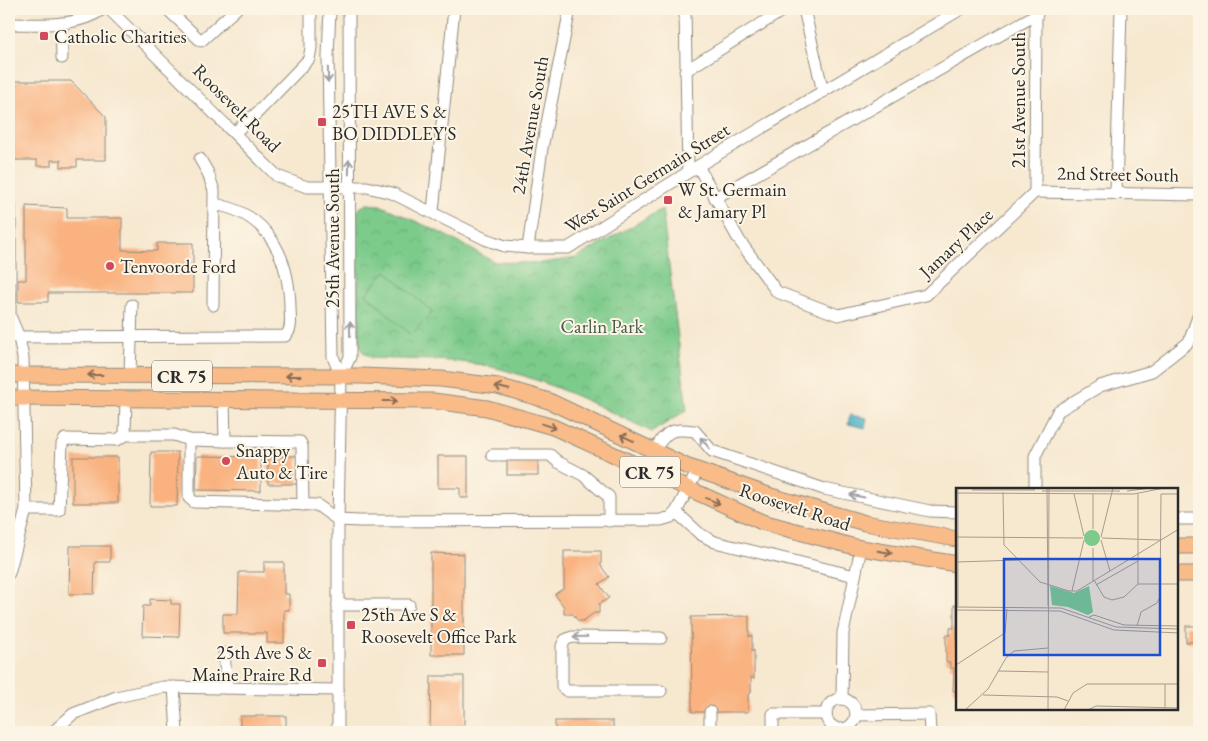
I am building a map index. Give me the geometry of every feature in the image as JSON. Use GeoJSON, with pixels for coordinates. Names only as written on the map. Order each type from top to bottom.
{"type":"FeatureCollection","features":[{"type":"Feature","properties":{"kind":"main road","name":"CR 75"},"geometry":{"type":"LineString","coordinates":[[16,375],[341,376]]}},
{"type":"Feature","properties":{"kind":"main road","name":"Roosevelt Road"},"geometry":{"type":"LineString","coordinates":[[341,376],[440,379],[498,386],[549,401],[698,470],[774,497],[865,523],[956,539]]}},
{"type":"Feature","properties":{"kind":"main road","name":"CR 75"},"geometry":{"type":"LineString","coordinates":[[16,398],[341,400]]}},
{"type":"Feature","properties":{"kind":"main road","name":"Roosevelt Road"},"geometry":{"type":"LineString","coordinates":[[341,400],[433,401],[487,408],[553,426],[688,490],[762,522],[861,548],[956,564]]}},
{"type":"Feature","properties":{"kind":"main road"},"geometry":{"type":"LineString","coordinates":[[1178,546],[1199,546]]}},
{"type":"Feature","properties":{"kind":"main road"},"geometry":{"type":"LineString","coordinates":[[1178,574],[1199,574]]}},
{"type":"Feature","properties":{"kind":"street"},"geometry":{"type":"LineString","coordinates":[[9,24],[61,23],[84,18],[102,9]]}},
{"type":"Feature","properties":{"kind":"street","name":"Roosevelt Road"},"geometry":{"type":"LineString","coordinates":[[110,9],[277,176],[307,186],[329,186]]}},
{"type":"Feature","properties":{"kind":"street"},"geometry":{"type":"LineString","coordinates":[[167,9],[201,41],[236,9]]}},
{"type":"Feature","properties":{"kind":"street"},"geometry":{"type":"LineString","coordinates":[[234,133],[298,73],[308,59],[311,48],[311,9]]}},
{"type":"Feature","properties":{"kind":"street","name":"25th Avenue South"},"geometry":{"type":"LineString","coordinates":[[330,9],[328,56],[329,186],[333,357],[341,376],[338,520],[338,732]]}},
{"type":"Feature","properties":{"kind":"street","name":"25th Avenue South"},"geometry":{"type":"LineString","coordinates":[[341,376],[350,357],[348,187],[349,9]]}},
{"type":"Feature","properties":{"kind":"street"},"geometry":{"type":"LineString","coordinates":[[433,212],[454,9]]}},
{"type":"Feature","properties":{"kind":"street","name":"24th Avenue South"},"geometry":{"type":"LineString","coordinates":[[528,248],[542,148],[570,9]]}},
{"type":"Feature","properties":{"kind":"street","name":"Jamary Place"},"geometry":{"type":"LineString","coordinates":[[685,9],[685,71],[693,169],[716,198],[739,240],[777,292],[838,315],[926,295],[1035,192]]}},
{"type":"Feature","properties":{"kind":"street"},"geometry":{"type":"LineString","coordinates":[[685,71],[785,9]]}},
{"type":"Feature","properties":{"kind":"street"},"geometry":{"type":"LineString","coordinates":[[804,9],[823,92]]}},
{"type":"Feature","properties":{"kind":"street","name":"West Saint Germain Street"},"geometry":{"type":"LineString","coordinates":[[329,186],[367,188],[392,193],[485,239],[506,246],[568,248],[693,169],[960,9]]}},
{"type":"Feature","properties":{"kind":"street"},"geometry":{"type":"LineString","coordinates":[[1116,194],[1121,9]]}},
{"type":"Feature","properties":{"kind":"street"},"geometry":{"type":"LineString","coordinates":[[716,198],[1036,11]]}},
{"type":"Feature","properties":{"kind":"street","name":"21st Avenue South"},"geometry":{"type":"LineString","coordinates":[[1035,192],[1036,11]]}},
{"type":"Feature","properties":{"kind":"street"},"geometry":{"type":"LineString","coordinates":[[61,23],[62,58]]}},
{"type":"Feature","properties":{"kind":"street"},"geometry":{"type":"LineString","coordinates":[[308,59],[328,56]]}},
{"type":"Feature","properties":{"kind":"street"},"geometry":{"type":"LineString","coordinates":[[200,159],[214,191],[213,305]]}},
{"type":"Feature","properties":{"kind":"street","name":"2nd Street South"},"geometry":{"type":"LineString","coordinates":[[1035,192],[1199,195]]}},
{"type":"Feature","properties":{"kind":"street"},"geometry":{"type":"LineString","coordinates":[[9,573],[26,510],[16,398],[14,337],[10,316],[10,204]]}},
{"type":"Feature","properties":{"kind":"street"},"geometry":{"type":"LineString","coordinates":[[14,337],[279,337],[289,333],[289,278],[278,250],[265,232],[250,218],[219,204]]}},
{"type":"Feature","properties":{"kind":"street"},"geometry":{"type":"LineString","coordinates":[[130,376],[132,305]]}},
{"type":"Feature","properties":{"kind":"street"},"geometry":{"type":"LineString","coordinates":[[1035,488],[1035,456],[1058,411],[1100,386],[1152,371],[1189,342],[1199,314]]}},
{"type":"Feature","properties":{"kind":"street"},"geometry":{"type":"LineString","coordinates":[[125,435],[126,398]]}},
{"type":"Feature","properties":{"kind":"street"},"geometry":{"type":"LineString","coordinates":[[224,399],[225,441]]}},
{"type":"Feature","properties":{"kind":"street"},"geometry":{"type":"LineString","coordinates":[[654,451],[663,436],[676,429],[695,431],[712,451],[824,489],[930,510],[956,512]]}},
{"type":"Feature","properties":{"kind":"street"},"geometry":{"type":"LineString","coordinates":[[26,510],[60,510],[62,444],[65,439],[117,440],[125,435],[174,435],[189,440],[300,442],[302,446],[303,505]]}},
{"type":"Feature","properties":{"kind":"street"},"geometry":{"type":"LineString","coordinates":[[189,440],[189,498],[194,502],[317,505],[338,520],[657,521],[671,517],[676,512],[698,470]]}},
{"type":"Feature","properties":{"kind":"street"},"geometry":{"type":"LineString","coordinates":[[492,454],[550,455],[558,462],[583,475],[605,492],[609,497],[609,521]]}},
{"type":"Feature","properties":{"kind":"street"},"geometry":{"type":"LineString","coordinates":[[676,512],[700,534],[715,542],[855,576]]}},
{"type":"Feature","properties":{"kind":"street"},"geometry":{"type":"LineString","coordinates":[[1178,519],[1199,519]]}},
{"type":"Feature","properties":{"kind":"street"},"geometry":{"type":"LineString","coordinates":[[842,699],[841,645],[861,548]]}},
{"type":"Feature","properties":{"kind":"street"},"geometry":{"type":"LineString","coordinates":[[338,605],[409,605]]}},
{"type":"Feature","properties":{"kind":"street"},"geometry":{"type":"LineString","coordinates":[[661,638],[572,637],[565,640],[562,646],[564,689],[571,691],[661,691]]}},
{"type":"Feature","properties":{"kind":"street"},"geometry":{"type":"LineString","coordinates":[[224,653],[228,688]]}},
{"type":"Feature","properties":{"kind":"street"},"geometry":{"type":"LineString","coordinates":[[53,732],[74,714],[116,697],[168,687],[338,690]]}},
{"type":"Feature","properties":{"kind":"street"},"geometry":{"type":"LineString","coordinates":[[168,687],[177,732]]}},
{"type":"Feature","properties":{"kind":"street"},"geometry":{"type":"LineString","coordinates":[[842,699],[852,704],[856,715],[853,723],[841,728],[829,723],[826,714],[831,703],[842,699]]}},
{"type":"Feature","properties":{"kind":"street"},"geometry":{"type":"LineString","coordinates":[[710,712],[710,732]]}},
{"type":"Feature","properties":{"kind":"street"},"geometry":{"type":"LineString","coordinates":[[773,732],[773,714],[826,714]]}},
{"type":"Feature","properties":{"kind":"street"},"geometry":{"type":"LineString","coordinates":[[856,715],[929,714],[930,732]]}},
{"type":"Feature","properties":{"kind":"shaded area"},"geometry":{"type":"Polygon","coordinates":[[[9,408],[16,409],[17,517],[9,547],[9,408]]]}},
{"type":"Feature","properties":{"kind":"green space","name":"Carlin Park"},"geometry":{"type":"Polygon","coordinates":[[[367,204],[380,205],[437,231],[495,262],[542,263],[576,258],[662,209],[687,410],[652,432],[597,405],[540,381],[501,369],[453,361],[371,358],[362,351],[359,341],[357,212],[367,204]]]}},
{"type":"Feature","properties":{"kind":"green space"},"geometry":{"type":"Polygon","coordinates":[[[386,271],[432,312],[411,335],[366,294],[386,271]]]}},
{"type":"Feature","properties":{"kind":"water"},"geometry":{"type":"Polygon","coordinates":[[[850,415],[867,418],[865,428],[848,424],[850,415]]]}},
{"type":"Feature","properties":{"kind":"building"},"geometry":{"type":"Polygon","coordinates":[[[9,81],[71,81],[106,117],[106,160],[77,160],[77,167],[61,167],[61,160],[51,160],[51,166],[37,166],[37,160],[9,160],[9,81]]]}},
{"type":"Feature","properties":{"kind":"building","name":"Tenvoorde Ford"},"geometry":{"type":"Polygon","coordinates":[[[26,206],[67,208],[67,218],[122,218],[122,250],[157,251],[157,243],[193,243],[193,293],[48,293],[48,302],[18,302],[18,280],[26,280],[26,206]]]}},
{"type":"Feature","properties":{"kind":"building"},"geometry":{"type":"Polygon","coordinates":[[[151,452],[178,452],[177,506],[150,506],[151,452]]]}},
{"type":"Feature","properties":{"kind":"building"},"geometry":{"type":"Polygon","coordinates":[[[197,456],[261,457],[261,491],[196,490],[197,456]]]}},
{"type":"Feature","properties":{"kind":"building"},"geometry":{"type":"Polygon","coordinates":[[[268,456],[298,456],[298,484],[268,484],[268,456]]]}},
{"type":"Feature","properties":{"kind":"building"},"geometry":{"type":"Polygon","coordinates":[[[438,456],[468,456],[468,498],[460,498],[460,488],[438,488],[438,456]]]}},
{"type":"Feature","properties":{"kind":"building"},"geometry":{"type":"Polygon","coordinates":[[[73,457],[118,457],[118,503],[73,503],[73,457]]]}},
{"type":"Feature","properties":{"kind":"building"},"geometry":{"type":"Polygon","coordinates":[[[507,459],[538,459],[538,475],[507,475],[507,459]]]}},
{"type":"Feature","properties":{"kind":"building"},"geometry":{"type":"Polygon","coordinates":[[[70,546],[110,546],[110,562],[95,562],[94,594],[69,594],[70,546]]]}},
{"type":"Feature","properties":{"kind":"building"},"geometry":{"type":"Polygon","coordinates":[[[564,551],[601,551],[601,566],[609,577],[599,584],[609,598],[599,604],[599,613],[594,613],[583,621],[578,621],[573,614],[564,614],[564,607],[555,594],[564,588],[564,551]]]}},
{"type":"Feature","properties":{"kind":"building"},"geometry":{"type":"Polygon","coordinates":[[[431,553],[464,554],[464,655],[431,655],[431,553]]]}},
{"type":"Feature","properties":{"kind":"building"},"geometry":{"type":"Polygon","coordinates":[[[264,562],[284,562],[284,594],[289,594],[289,610],[284,610],[284,643],[267,643],[267,633],[223,633],[223,614],[238,614],[239,572],[264,572],[264,562]]]}},
{"type":"Feature","properties":{"kind":"building"},"geometry":{"type":"Polygon","coordinates":[[[150,599],[171,600],[171,604],[180,604],[179,637],[142,636],[143,606],[150,606],[150,599]]]}},
{"type":"Feature","properties":{"kind":"building"},"geometry":{"type":"Polygon","coordinates":[[[954,605],[956,605],[956,691],[953,691],[954,668],[950,668],[950,662],[946,662],[946,635],[950,635],[950,628],[954,628],[954,605]]]}},
{"type":"Feature","properties":{"kind":"building"},"geometry":{"type":"Polygon","coordinates":[[[749,616],[749,637],[752,635],[752,652],[754,650],[754,679],[751,677],[751,693],[748,694],[748,712],[692,712],[691,617],[749,616]]]}},
{"type":"Feature","properties":{"kind":"building"},"geometry":{"type":"Polygon","coordinates":[[[1186,626],[1199,626],[1199,642],[1186,642],[1186,626]]]}},
{"type":"Feature","properties":{"kind":"building"},"geometry":{"type":"Polygon","coordinates":[[[431,676],[464,676],[464,732],[430,732],[431,676]]]}},
{"type":"Feature","properties":{"kind":"building"},"geometry":{"type":"Polygon","coordinates":[[[240,716],[286,716],[286,732],[240,732],[240,716]]]}},
{"type":"Feature","properties":{"kind":"building"},"geometry":{"type":"Polygon","coordinates":[[[555,721],[613,721],[613,732],[555,732],[555,721]]]}},
{"type":"Feature","properties":{"kind":"place","name":"Catholic Charities"},"geometry":{"type":"Point","coordinates":[44,36]}},
{"type":"Feature","properties":{"kind":"place","name":"25TH AVE S & BO DIDDLEY'S"},"geometry":{"type":"Point","coordinates":[322,122]}},
{"type":"Feature","properties":{"kind":"place","name":"W St. Germain & Jamary Pl"},"geometry":{"type":"Point","coordinates":[668,200]}},
{"type":"Feature","properties":{"kind":"place","name":"Tenvoorde Ford"},"geometry":{"type":"Point","coordinates":[110,266]}},
{"type":"Feature","properties":{"kind":"place","name":"Snappy Auto & Tire"},"geometry":{"type":"Point","coordinates":[226,461]}},
{"type":"Feature","properties":{"kind":"place","name":"25th Ave S & Roosevelt Office Park"},"geometry":{"type":"Point","coordinates":[351,625]}},
{"type":"Feature","properties":{"kind":"place","name":"25th Ave S & Maine Praire Rd"},"geometry":{"type":"Point","coordinates":[322,663]}}]}
